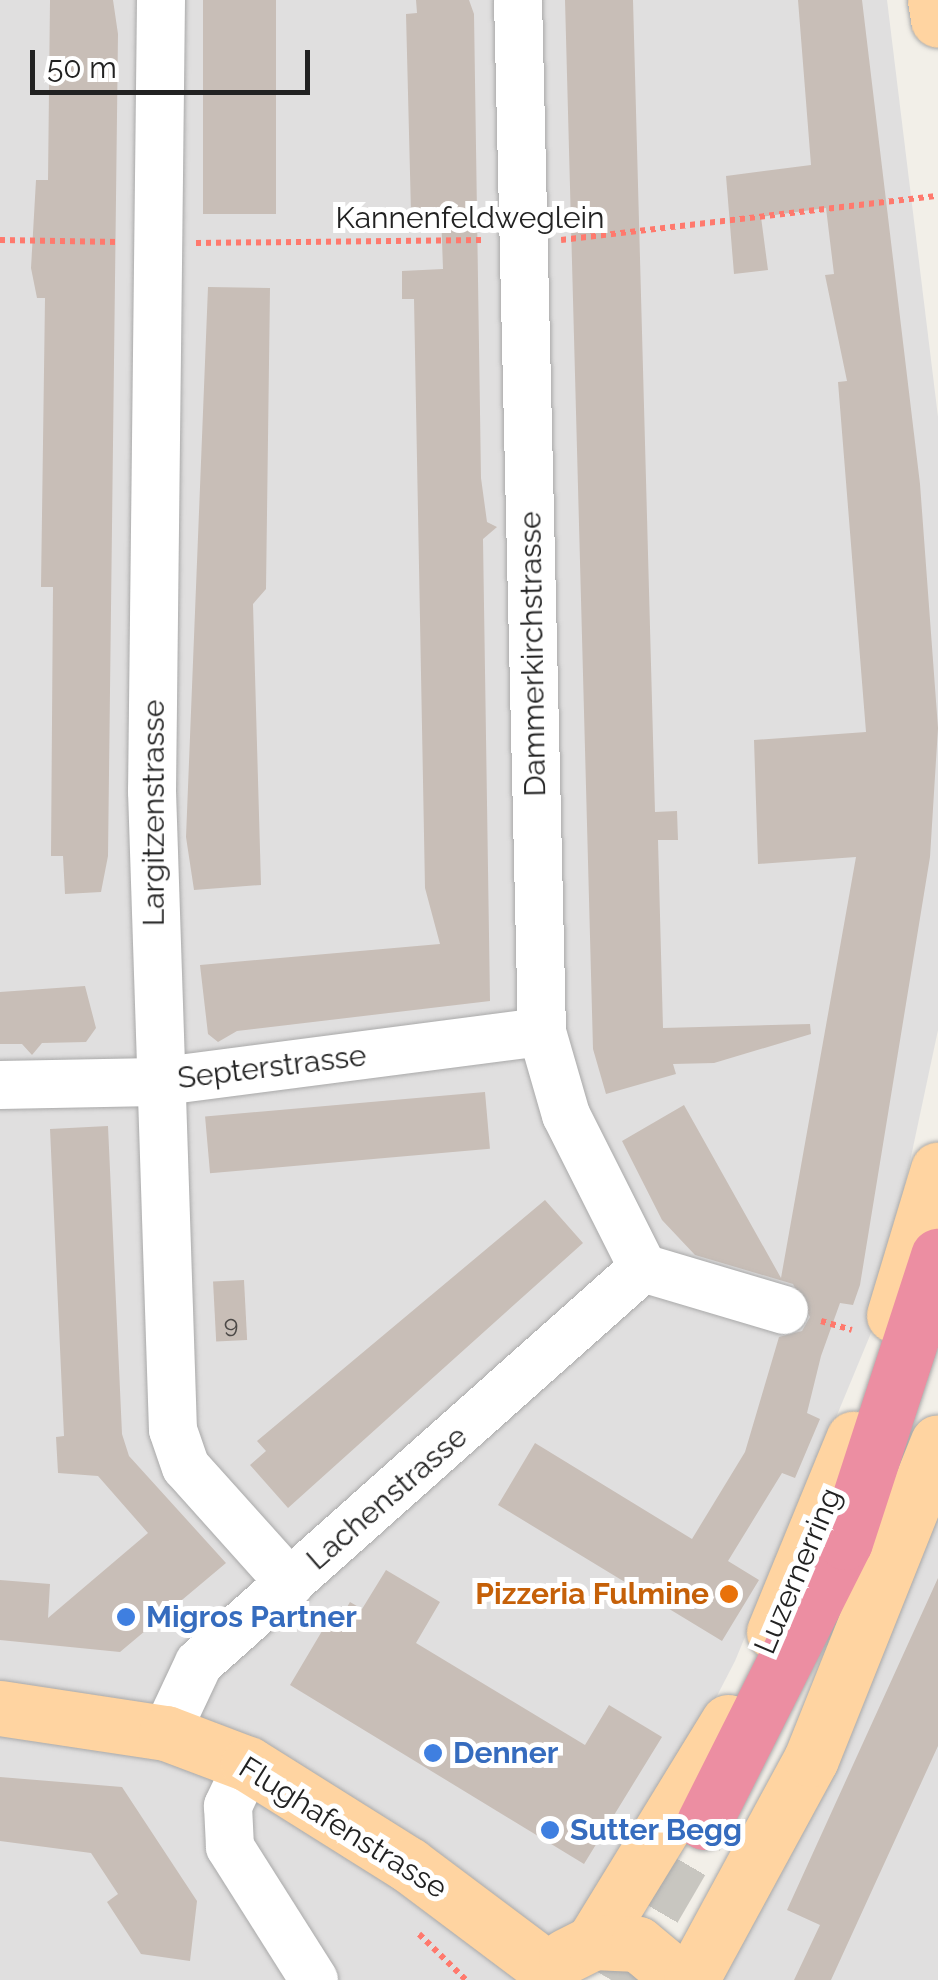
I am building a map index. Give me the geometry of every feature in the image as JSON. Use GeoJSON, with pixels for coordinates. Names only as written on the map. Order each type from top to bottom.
{"type":"FeatureCollection","features":[{"type":"Feature","properties":{"kind":"highway"},"geometry":{"type":"LineString","coordinates":[[912,1336],[850,1583],[718,1829],[845,1542],[938,1256]]}},
{"type":"Feature","properties":{"kind":"main road"},"geometry":{"type":"LineString","coordinates":[[935,0],[938,20]]}},
{"type":"Feature","properties":{"kind":"main road","name":"Luzernerring"},"geometry":{"type":"LineString","coordinates":[[562,1964],[769,1643],[912,1336],[938,1169]]}},
{"type":"Feature","properties":{"kind":"main road"},"geometry":{"type":"LineString","coordinates":[[691,1980],[811,1759],[938,1442]]}},
{"type":"Feature","properties":{"kind":"main road","name":"Flughafenstrasse"},"geometry":{"type":"LineString","coordinates":[[0,1708],[166,1733],[248,1764],[562,1964]]}},
{"type":"Feature","properties":{"kind":"main road"},"geometry":{"type":"LineString","coordinates":[[562,1964],[638,1944],[681,1980]]}},
{"type":"Feature","properties":{"kind":"street","name":"Largitzenstrasse"},"geometry":{"type":"LineString","coordinates":[[161,0],[156,1082],[173,1430],[186,1467],[290,1583]]}},
{"type":"Feature","properties":{"kind":"street","name":"Dammerkirchstrasse"},"geometry":{"type":"LineString","coordinates":[[518,0],[542,1032],[566,1115],[639,1276]]}},
{"type":"Feature","properties":{"kind":"street","name":"Septerstrasse"},"geometry":{"type":"LineString","coordinates":[[0,1085],[156,1082],[542,1032]]}},
{"type":"Feature","properties":{"kind":"street"},"geometry":{"type":"LineString","coordinates":[[639,1276],[784,1310]]}},
{"type":"Feature","properties":{"kind":"street","name":"Lachenstrasse"},"geometry":{"type":"LineString","coordinates":[[166,1733],[200,1663],[639,1276]]}},
{"type":"Feature","properties":{"kind":"street"},"geometry":{"type":"LineString","coordinates":[[248,1764],[228,1806],[230,1847],[314,1980]]}},
{"type":"Feature","properties":{"kind":"path","name":"Kannenfeldweglein"},"geometry":{"type":"LineString","coordinates":[[0,240],[615,240],[938,196]]}},
{"type":"Feature","properties":{"kind":"path"},"geometry":{"type":"LineString","coordinates":[[784,1310],[912,1336]]}},
{"type":"Feature","properties":{"kind":"shaded area"},"geometry":{"type":"Polygon","coordinates":[[[0,0],[887,0],[938,417],[938,1030],[876,1321],[735,1661],[570,1980],[0,1980],[0,0]]]}},
{"type":"Feature","properties":{"kind":"shaded area"},"geometry":{"type":"Polygon","coordinates":[[[938,1481],[938,1980],[712,1980],[938,1481]]]}},
{"type":"Feature","properties":{"kind":"building"},"geometry":{"type":"Polygon","coordinates":[[[50,0],[113,0],[118,34],[108,856],[101,892],[65,894],[63,856],[51,856],[53,587],[41,587],[45,298],[37,298],[31,268],[36,180],[48,180],[50,0]]]}},
{"type":"Feature","properties":{"kind":"building"},"geometry":{"type":"Polygon","coordinates":[[[203,0],[276,0],[276,214],[203,214],[203,0]]]}},
{"type":"Feature","properties":{"kind":"building"},"geometry":{"type":"Polygon","coordinates":[[[416,0],[469,0],[474,14],[481,478],[487,522],[497,527],[483,539],[490,1001],[237,1031],[218,1042],[208,1034],[200,965],[440,944],[425,888],[414,299],[402,299],[402,271],[443,269],[441,212],[411,213],[406,14],[417,13],[416,0]]]}},
{"type":"Feature","properties":{"kind":"building"},"geometry":{"type":"Polygon","coordinates":[[[565,0],[633,0],[655,812],[677,811],[678,840],[658,840],[663,1028],[810,1024],[811,1034],[714,1063],[673,1064],[676,1074],[606,1094],[593,1049],[565,0]]]}},
{"type":"Feature","properties":{"kind":"building"},"geometry":{"type":"Polygon","coordinates":[[[798,0],[862,0],[920,484],[938,728],[930,857],[860,1285],[853,1305],[840,1303],[821,1356],[807,1413],[820,1419],[795,1478],[782,1473],[728,1561],[759,1580],[722,1641],[498,1505],[535,1443],[692,1539],[745,1452],[779,1337],[802,1331],[810,1317],[793,1284],[695,1255],[662,1220],[622,1141],[684,1105],[781,1278],[856,857],[758,864],[754,740],[866,732],[838,382],[847,381],[825,275],[834,274],[826,208],[761,217],[768,270],[734,274],[726,176],[811,165],[798,0]]]}},
{"type":"Feature","properties":{"kind":"building"},"geometry":{"type":"Polygon","coordinates":[[[208,287],[270,288],[266,589],[253,604],[261,885],[194,890],[186,837],[208,287]]]}},
{"type":"Feature","properties":{"kind":"building"},"geometry":{"type":"Polygon","coordinates":[[[85,986],[96,1028],[86,1042],[42,1043],[32,1055],[22,1044],[0,1044],[0,992],[85,986]]]}},
{"type":"Feature","properties":{"kind":"building"},"geometry":{"type":"Polygon","coordinates":[[[485,1092],[490,1149],[210,1173],[205,1116],[485,1092]]]}},
{"type":"Feature","properties":{"kind":"building"},"geometry":{"type":"Polygon","coordinates":[[[108,1126],[122,1434],[129,1456],[226,1563],[120,1652],[0,1640],[0,1580],[50,1584],[48,1618],[148,1533],[98,1476],[58,1473],[56,1437],[64,1436],[50,1129],[108,1126]]]}},
{"type":"Feature","properties":{"kind":"building"},"geometry":{"type":"Polygon","coordinates":[[[545,1200],[583,1243],[288,1508],[250,1465],[266,1451],[257,1441],[545,1200]]]}},
{"type":"Feature","properties":{"kind":"building"},"geometry":{"type":"Polygon","coordinates":[[[244,1280],[247,1340],[216,1342],[213,1282],[244,1280]]]}},
{"type":"Feature","properties":{"kind":"building"},"geometry":{"type":"Polygon","coordinates":[[[386,1570],[440,1602],[416,1643],[585,1745],[609,1705],[662,1737],[584,1864],[290,1685],[325,1626],[333,1631],[350,1602],[362,1609],[386,1570]]]}},
{"type":"Feature","properties":{"kind":"building"},"geometry":{"type":"Polygon","coordinates":[[[938,1578],[938,1746],[831,1980],[794,1980],[820,1925],[787,1910],[938,1578]]]}},
{"type":"Feature","properties":{"kind":"building"},"geometry":{"type":"Polygon","coordinates":[[[0,1777],[122,1787],[197,1901],[190,1961],[141,1954],[107,1902],[118,1894],[91,1853],[0,1841],[0,1777]]]}},
{"type":"Feature","properties":{"kind":"tunnel"},"geometry":{"type":"LineString","coordinates":[[612,1980],[704,1822]]}},
{"type":"Feature","properties":{"kind":"place","name":"Pizzeria Fulmine"},"geometry":{"type":"Point","coordinates":[729,1594]}},
{"type":"Feature","properties":{"kind":"place","name":"Migros Partner"},"geometry":{"type":"Point","coordinates":[126,1617]}},
{"type":"Feature","properties":{"kind":"place","name":"Denner"},"geometry":{"type":"Point","coordinates":[433,1753]}},
{"type":"Feature","properties":{"kind":"place","name":"Sutter Begg"},"geometry":{"type":"Point","coordinates":[550,1830]}}]}
